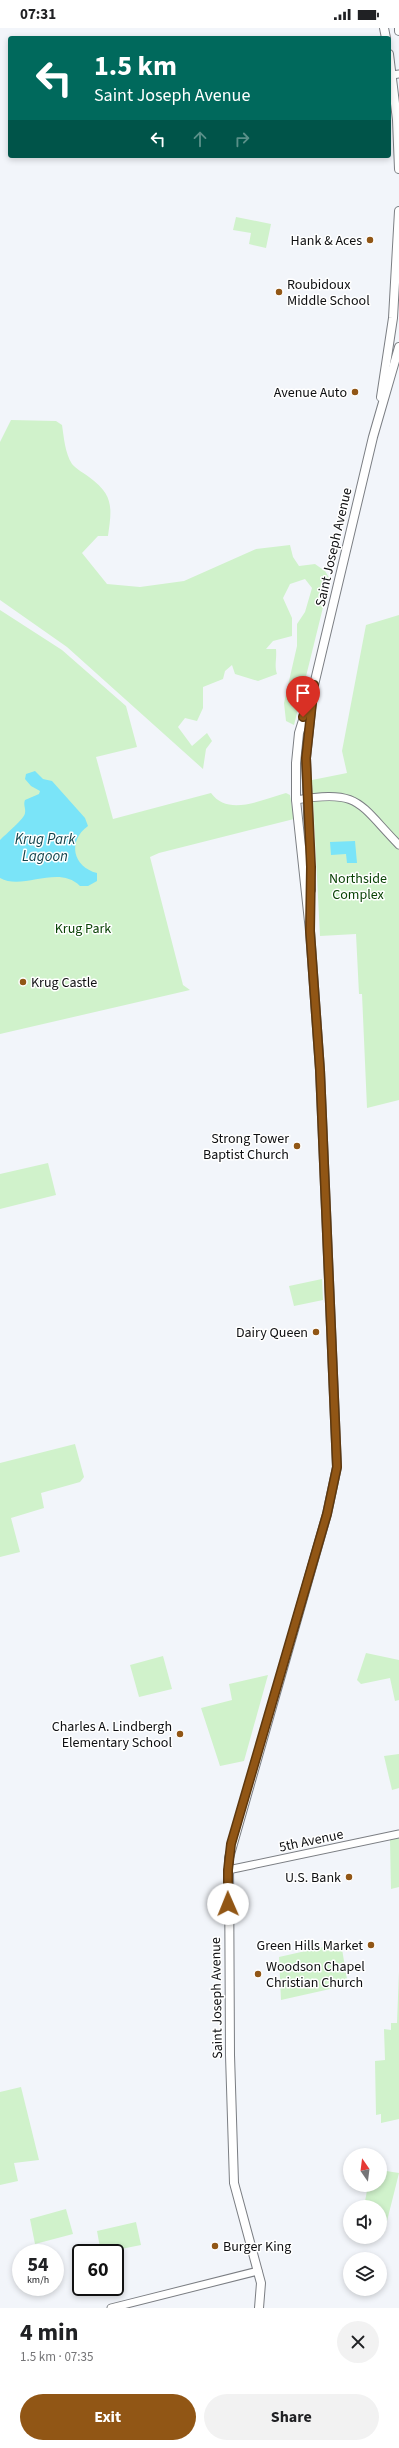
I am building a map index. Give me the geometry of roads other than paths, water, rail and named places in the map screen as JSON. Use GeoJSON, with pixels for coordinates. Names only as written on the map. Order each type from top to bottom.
{"type":"FeatureCollection","features":[{"type":"Feature","properties":{"kind":"main road"},"geometry":{"type":"LineString","coordinates":[[391,61],[395,74],[399,169]]}},
{"type":"Feature","properties":{"kind":"main road","name":"Saint Joseph Avenue"},"geometry":{"type":"LineString","coordinates":[[378,415],[393,318],[399,211]]}},
{"type":"Feature","properties":{"kind":"main road","name":"Saint Joseph Avenue"},"geometry":{"type":"LineString","coordinates":[[259,2308],[262,2290],[234,2183],[228,1870],[231,1844],[327,1514],[337,1467],[320,1070],[310,931],[296,800],[296,763],[300,733],[314,685],[378,415],[399,347]]}},
{"type":"Feature","properties":{"kind":"main road","name":"Saint Joseph Avenue"},"geometry":{"type":"LineString","coordinates":[[310,931],[309,797],[306,758],[314,685]]}},
{"type":"Feature","properties":{"kind":"street"},"geometry":{"type":"LineString","coordinates":[[296,800],[332,795],[344,796],[358,802],[399,845]]}},
{"type":"Feature","properties":{"kind":"street","name":"5th Avenue"},"geometry":{"type":"LineString","coordinates":[[228,1870],[399,1834]]}},
{"type":"Feature","properties":{"kind":"street"},"geometry":{"type":"LineString","coordinates":[[111,2308],[258,2271]]}},
{"type":"Feature","properties":{"kind":"water","name":"Krug Park Lagoon"},"geometry":{"type":"Polygon","coordinates":[[[35,771],[43,779],[52,781],[85,818],[88,826],[81,832],[75,846],[78,859],[89,870],[97,873],[97,881],[88,886],[80,886],[71,880],[61,877],[19,882],[0,878],[0,840],[24,815],[25,800],[39,794],[40,791],[31,786],[25,779],[26,774],[35,771]]]}},
{"type":"Feature","properties":{"kind":"water"},"geometry":{"type":"Polygon","coordinates":[[[355,841],[357,863],[347,863],[346,854],[331,855],[330,842],[355,841]]]}},
{"type":"Feature","properties":{"kind":"place","name":"Hank & Aces"},"geometry":{"type":"Point","coordinates":[370,240]}},
{"type":"Feature","properties":{"kind":"place","name":"Roubidoux Middle School"},"geometry":{"type":"Point","coordinates":[279,292]}},
{"type":"Feature","properties":{"kind":"place","name":"Avenue Auto"},"geometry":{"type":"Point","coordinates":[355,392]}},
{"type":"Feature","properties":{"kind":"place","name":"Krug Castle"},"geometry":{"type":"Point","coordinates":[23,982]}},
{"type":"Feature","properties":{"kind":"place","name":"Strong Tower Baptist Church"},"geometry":{"type":"Point","coordinates":[297,1146]}},
{"type":"Feature","properties":{"kind":"place","name":"Dairy Queen"},"geometry":{"type":"Point","coordinates":[316,1332]}},
{"type":"Feature","properties":{"kind":"place","name":"Charles A. Lindbergh Elementary School"},"geometry":{"type":"Point","coordinates":[180,1734]}},
{"type":"Feature","properties":{"kind":"place","name":"U.S. Bank"},"geometry":{"type":"Point","coordinates":[349,1877]}},
{"type":"Feature","properties":{"kind":"place","name":"Green Hills Market"},"geometry":{"type":"Point","coordinates":[371,1945]}},
{"type":"Feature","properties":{"kind":"place","name":"Woodson Chapel Christian Church"},"geometry":{"type":"Point","coordinates":[258,1974]}},
{"type":"Feature","properties":{"kind":"place","name":"Burger King"},"geometry":{"type":"Point","coordinates":[215,2246]}},
{"type":"Feature","properties":{"kind":"park label","name":"Northside Complex"},"geometry":{"type":"Point","coordinates":[358,886]}},
{"type":"Feature","properties":{"kind":"park label","name":"Krug Park"},"geometry":{"type":"Point","coordinates":[83,928]}}]}
